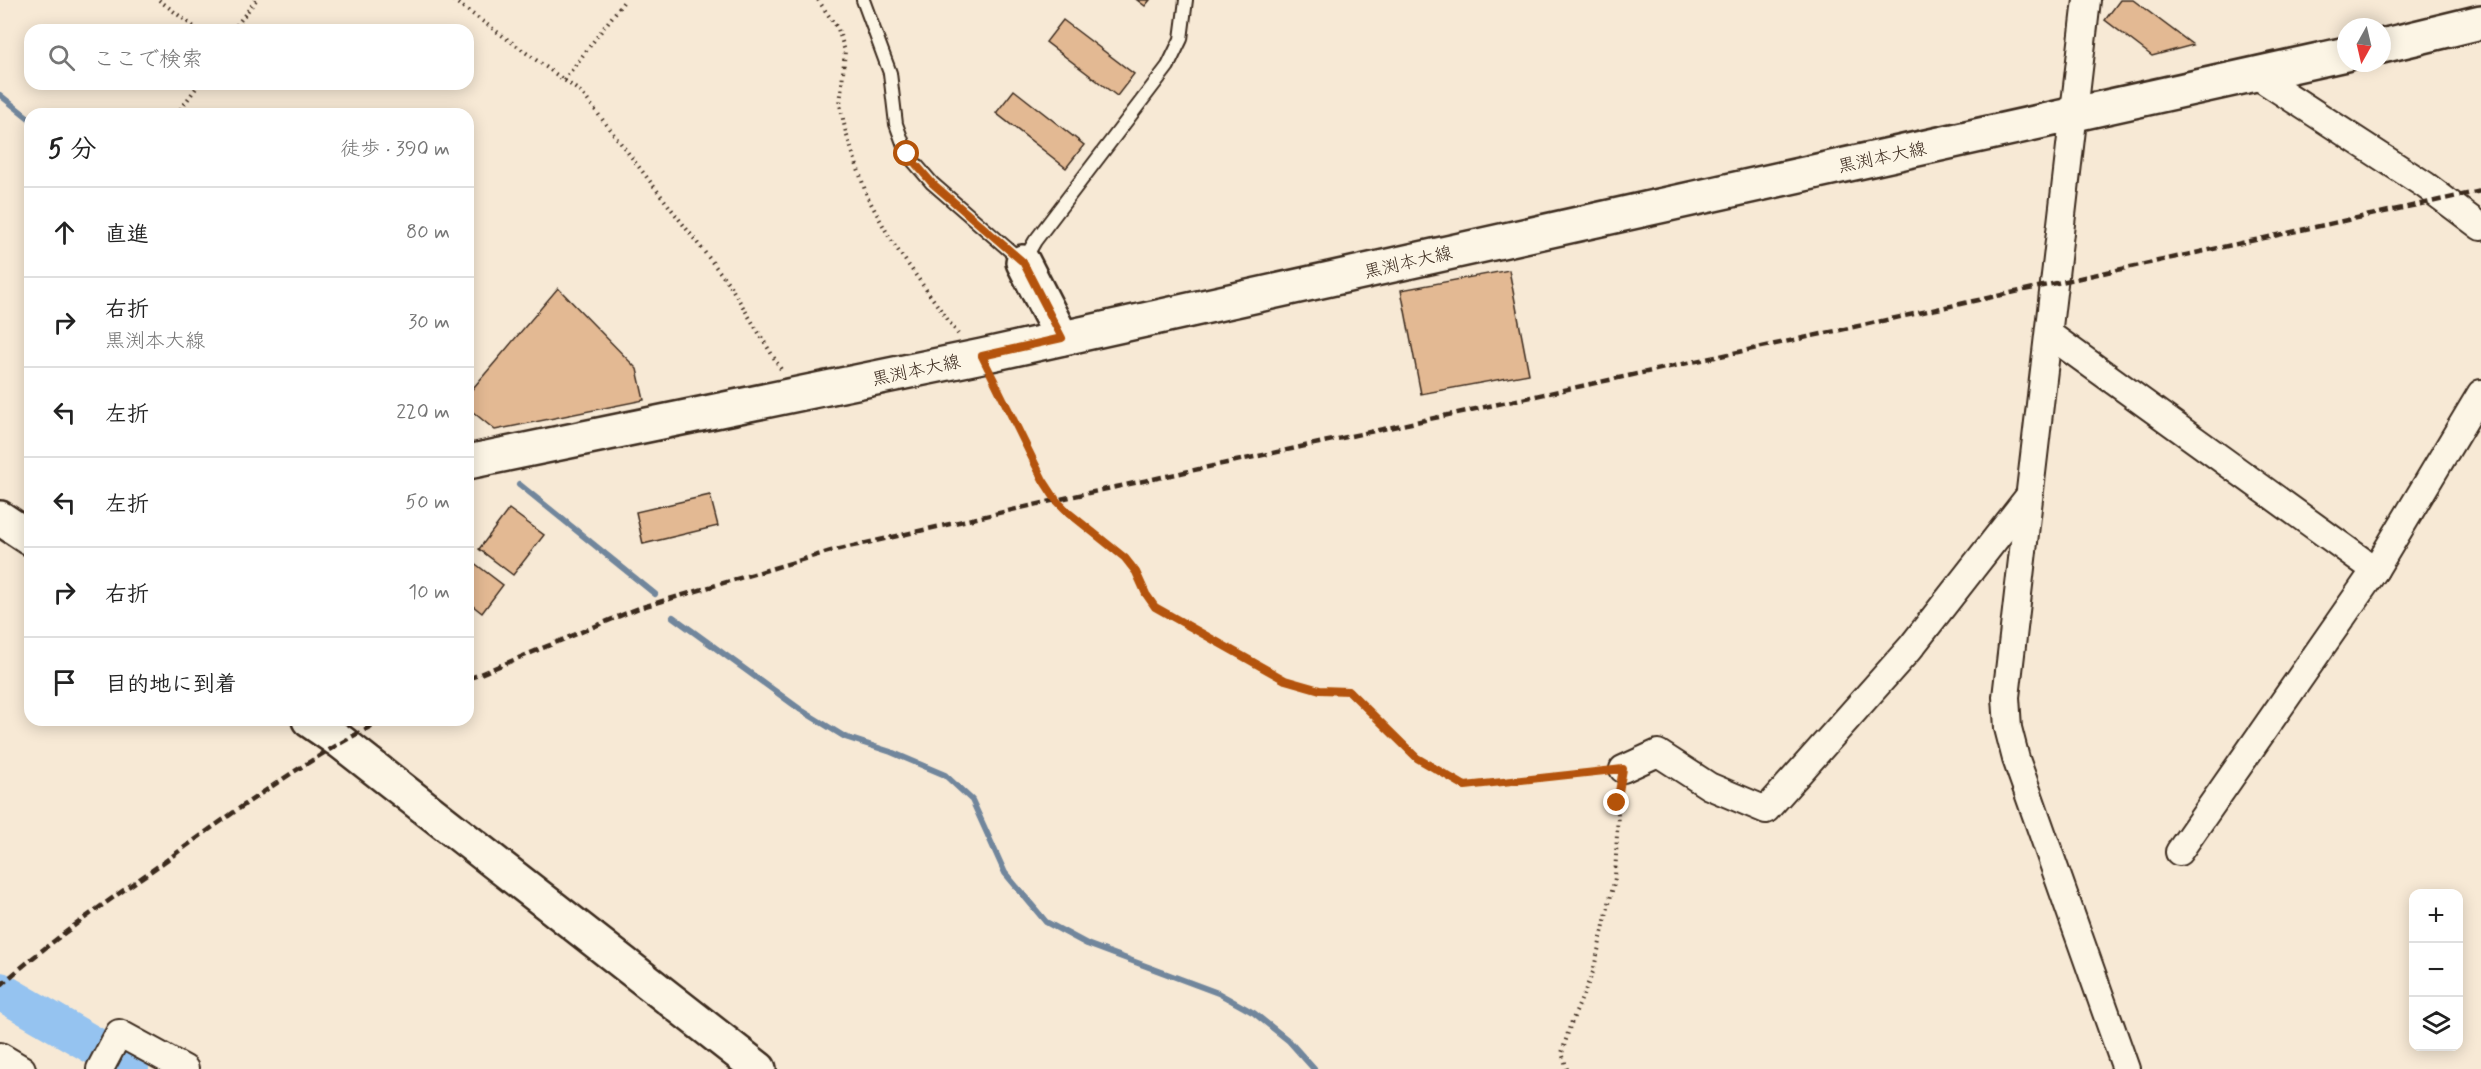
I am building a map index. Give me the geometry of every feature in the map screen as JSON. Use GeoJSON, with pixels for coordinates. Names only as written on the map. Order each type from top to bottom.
{"type":"FeatureCollection","features":[{"type":"Feature","properties":{"kind":"main road"},"geometry":{"type":"LineString","coordinates":[[2391,44],[2481,22]]}},
{"type":"Feature","properties":{"kind":"main road","name":"黒渕本大線"},"geometry":{"type":"LineString","coordinates":[[474,461],[973,349],[1062,338],[2337,56]]}},
{"type":"Feature","properties":{"kind":"main road"},"geometry":{"type":"LineString","coordinates":[[1023,262],[1062,338]]}},
{"type":"Feature","properties":{"kind":"main road"},"geometry":{"type":"LineString","coordinates":[[0,509],[24,507]]}},
{"type":"Feature","properties":{"kind":"main road"},"geometry":{"type":"LineString","coordinates":[[0,518],[24,534]]}},
{"type":"Feature","properties":{"kind":"main road"},"geometry":{"type":"LineString","coordinates":[[318,726],[542,897],[759,1069]]}},
{"type":"Feature","properties":{"kind":"street"},"geometry":{"type":"LineString","coordinates":[[2087,0],[2050,335],[2006,697],[2008,728],[2016,759],[2126,1069]]}},
{"type":"Feature","properties":{"kind":"street"},"geometry":{"type":"LineString","coordinates":[[2256,75],[2425,184],[2481,227]]}},
{"type":"Feature","properties":{"kind":"street"},"geometry":{"type":"LineString","coordinates":[[2050,335],[2375,570]]}},
{"type":"Feature","properties":{"kind":"street"},"geometry":{"type":"LineString","coordinates":[[2179,852],[2375,570],[2481,393]]}},
{"type":"Feature","properties":{"kind":"street"},"geometry":{"type":"LineString","coordinates":[[1623,769],[1658,753],[1709,786],[1766,810],[1911,647],[2029,496]]}},
{"type":"Feature","properties":{"kind":"street"},"geometry":{"type":"LineString","coordinates":[[100,1069],[119,1033],[185,1069]]}},
{"type":"Feature","properties":{"kind":"street"},"geometry":{"type":"LineString","coordinates":[[0,1056],[22,1069]]}},
{"type":"Feature","properties":{"kind":"lane"},"geometry":{"type":"LineString","coordinates":[[862,0],[890,73],[896,124],[907,154],[932,183],[1023,262],[1035,241],[1168,66],[1181,39],[1186,0]]}},
{"type":"Feature","properties":{"kind":"path"},"geometry":{"type":"LineString","coordinates":[[159,0],[190,24]]}},
{"type":"Feature","properties":{"kind":"path"},"geometry":{"type":"LineString","coordinates":[[238,24],[256,0]]}},
{"type":"Feature","properties":{"kind":"path"},"geometry":{"type":"LineString","coordinates":[[453,0],[582,93],[729,284],[786,380]]}},
{"type":"Feature","properties":{"kind":"path"},"geometry":{"type":"LineString","coordinates":[[564,80],[625,0]]}},
{"type":"Feature","properties":{"kind":"path"},"geometry":{"type":"LineString","coordinates":[[818,0],[838,29],[845,51],[840,105],[846,133],[867,196],[892,242],[973,349],[1056,500],[1125,558],[1136,572],[1155,607],[1285,680],[1320,690],[1349,691],[1417,758],[1465,786],[1623,769],[1617,803],[1615,878],[1593,972],[1570,1026],[1562,1053],[1567,1069]]}},
{"type":"Feature","properties":{"kind":"path"},"geometry":{"type":"LineString","coordinates":[[181,108],[195,90]]}},
{"type":"Feature","properties":{"kind":"building"},"geometry":{"type":"Polygon","coordinates":[[[1137,0],[1150,0],[1145,6],[1137,0]]]}},
{"type":"Feature","properties":{"kind":"building"},"geometry":{"type":"Polygon","coordinates":[[[2120,0],[2133,0],[2193,45],[2152,56],[2105,20],[2120,0]]]}},
{"type":"Feature","properties":{"kind":"building"},"geometry":{"type":"Polygon","coordinates":[[[1063,20],[1134,74],[1117,96],[1046,42],[1063,20]]]}},
{"type":"Feature","properties":{"kind":"building"},"geometry":{"type":"Polygon","coordinates":[[[1014,90],[1084,145],[1066,168],[996,113],[1014,90]]]}},
{"type":"Feature","properties":{"kind":"building"},"geometry":{"type":"Polygon","coordinates":[[[1509,270],[1529,374],[1421,394],[1401,290],[1509,270]]]}},
{"type":"Feature","properties":{"kind":"building"},"geometry":{"type":"Polygon","coordinates":[[[558,288],[637,369],[644,400],[495,430],[474,413],[474,387],[558,288]]]}},
{"type":"Feature","properties":{"kind":"building"},"geometry":{"type":"Polygon","coordinates":[[[710,495],[718,526],[643,544],[636,512],[710,495]]]}},
{"type":"Feature","properties":{"kind":"building"},"geometry":{"type":"Polygon","coordinates":[[[509,509],[544,535],[513,575],[479,549],[509,509]]]}},
{"type":"Feature","properties":{"kind":"building"},"geometry":{"type":"Polygon","coordinates":[[[474,563],[503,585],[482,613],[474,607],[474,563]]]}},
{"type":"Feature","properties":{"kind":"waterway"},"geometry":{"type":"LineString","coordinates":[[0,95],[24,114]]}},
{"type":"Feature","properties":{"kind":"waterway"},"geometry":{"type":"LineString","coordinates":[[519,484],[655,594]]}},
{"type":"Feature","properties":{"kind":"waterway"},"geometry":{"type":"LineString","coordinates":[[673,617],[801,710],[845,737],[891,752],[945,775],[972,800],[1005,873],[1046,922],[1087,944],[1218,993],[1254,1013],[1289,1041],[1314,1069]]}},
{"type":"Feature","properties":{"kind":"waterway"},"geometry":{"type":"LineString","coordinates":[[0,991],[112,1056],[130,1069]]}},
{"type":"Feature","properties":{"kind":"railway"},"geometry":{"type":"LineString","coordinates":[[474,677],[639,608],[831,551],[1056,500],[2481,191]]}},
{"type":"Feature","properties":{"kind":"railway"},"geometry":{"type":"LineString","coordinates":[[0,986],[80,921],[244,805],[298,769],[371,726]]}},
{"type":"Feature","properties":{"kind":"route"},"geometry":{"type":"LineString","coordinates":[[907,154],[932,183],[1023,262],[1062,338],[982,356],[1043,480],[1056,500],[1125,558],[1136,572],[1155,607],[1285,680],[1320,690],[1349,691],[1417,758],[1465,786],[1623,769],[1617,803]]}}]}
